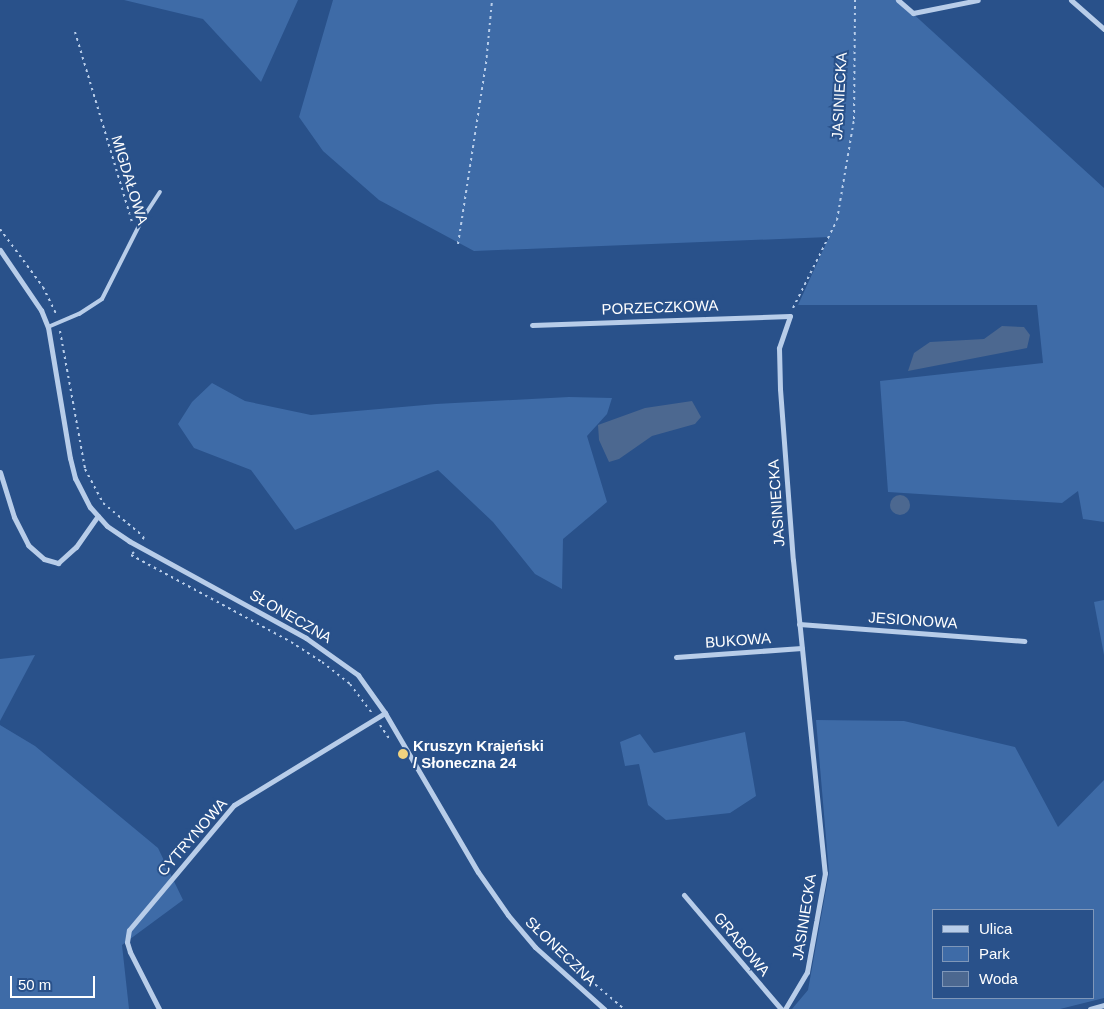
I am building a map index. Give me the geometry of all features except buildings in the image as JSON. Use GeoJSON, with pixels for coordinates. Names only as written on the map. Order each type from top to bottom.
{"type":"FeatureCollection","features":[{"type":"Feature","properties":{"kind":"street"},"geometry":{"type":"LineString","coordinates":[[898,0],[913,13],[978,0]]}},
{"type":"Feature","properties":{"kind":"street"},"geometry":{"type":"LineString","coordinates":[[1071,0],[1104,29]]}},
{"type":"Feature","properties":{"kind":"street","name":"SŁONECZNA"},"geometry":{"type":"LineString","coordinates":[[0,250],[37,303],[48,327],[70,458],[84,496],[98,516],[138,546],[328,651],[358,675],[385,712],[478,872],[508,916],[535,948],[604,1009]]}},
{"type":"Feature","properties":{"kind":"street","name":"PORZECZKOWA"},"geometry":{"type":"LineString","coordinates":[[532,325],[790,316]]}},
{"type":"Feature","properties":{"kind":"street","name":"JASINIECKA"},"geometry":{"type":"LineString","coordinates":[[785,1009],[807,972],[825,873],[799,624],[780,389],[779,348],[790,316]]}},
{"type":"Feature","properties":{"kind":"street"},"geometry":{"type":"LineString","coordinates":[[0,472],[21,531],[28,544],[44,558],[58,563],[76,547],[98,516]]}},
{"type":"Feature","properties":{"kind":"street","name":"JESIONOWA"},"geometry":{"type":"LineString","coordinates":[[799,624],[1024,641]]}},
{"type":"Feature","properties":{"kind":"street","name":"BUKOWA"},"geometry":{"type":"LineString","coordinates":[[676,657],[802,648]]}},
{"type":"Feature","properties":{"kind":"street","name":"CYTRYNOWA"},"geometry":{"type":"LineString","coordinates":[[159,1009],[130,952],[127,942],[129,930],[234,806],[385,712]]}},
{"type":"Feature","properties":{"kind":"street","name":"GRABOWA"},"geometry":{"type":"LineString","coordinates":[[684,895],[781,1009]]}},
{"type":"Feature","properties":{"kind":"street"},"geometry":{"type":"LineString","coordinates":[[1090,1009],[1104,1005]]}},
{"type":"Feature","properties":{"kind":"lane"},"geometry":{"type":"LineString","coordinates":[[135,234],[160,192]]}},
{"type":"Feature","properties":{"kind":"lane","name":"MIGDAŁOWA"},"geometry":{"type":"LineString","coordinates":[[48,327],[79,314],[102,299],[135,234]]}},
{"type":"Feature","properties":{"kind":"path"},"geometry":{"type":"LineString","coordinates":[[458,244],[486,64],[492,0]]}},
{"type":"Feature","properties":{"kind":"path","name":"JASINIECKA"},"geometry":{"type":"LineString","coordinates":[[790,316],[837,220],[854,119],[855,0]]}},
{"type":"Feature","properties":{"kind":"path","name":"MIGDAŁOWA"},"geometry":{"type":"LineString","coordinates":[[75,32],[135,234]]}},
{"type":"Feature","properties":{"kind":"path"},"geometry":{"type":"LineString","coordinates":[[0,229],[43,287],[59,322],[85,468],[103,503],[144,537],[131,555],[291,642],[350,684],[392,742]]}},
{"type":"Feature","properties":{"kind":"path"},"geometry":{"type":"LineString","coordinates":[[536,934],[624,1009]]}},
{"type":"Feature","properties":{"kind":"green space"},"geometry":{"type":"Polygon","coordinates":[[[124,0],[298,0],[261,82],[203,19],[124,0]]]}},
{"type":"Feature","properties":{"kind":"green space"},"geometry":{"type":"Polygon","coordinates":[[[333,0],[898,0],[1104,188],[1104,522],[1083,519],[1078,491],[1062,503],[888,492],[880,381],[1043,363],[1037,305],[798,305],[829,237],[474,251],[379,200],[323,151],[299,117],[333,0]]]}},
{"type":"Feature","properties":{"kind":"green space"},"geometry":{"type":"Polygon","coordinates":[[[212,383],[245,401],[311,415],[436,404],[569,397],[612,398],[607,414],[587,436],[607,502],[563,539],[562,589],[535,574],[493,522],[438,470],[295,530],[251,470],[194,448],[178,424],[192,402],[212,383]]]}},
{"type":"Feature","properties":{"kind":"green space"},"geometry":{"type":"Polygon","coordinates":[[[1104,600],[1104,655],[1094,602],[1104,600]]]}},
{"type":"Feature","properties":{"kind":"green space"},"geometry":{"type":"Polygon","coordinates":[[[35,655],[0,721],[0,659],[35,655]]]}},
{"type":"Feature","properties":{"kind":"green space"},"geometry":{"type":"Polygon","coordinates":[[[816,720],[904,721],[1015,747],[1058,827],[1104,780],[1104,998],[1060,1009],[792,1009],[808,990],[829,873],[816,720]]]}},
{"type":"Feature","properties":{"kind":"green space"},"geometry":{"type":"Polygon","coordinates":[[[0,725],[35,746],[158,848],[183,900],[122,945],[129,1009],[0,1009],[0,725]]]}},
{"type":"Feature","properties":{"kind":"green space"},"geometry":{"type":"Polygon","coordinates":[[[745,732],[756,796],[730,813],[666,820],[648,805],[639,764],[625,766],[620,742],[640,734],[654,753],[745,732]]]}},
{"type":"Feature","properties":{"kind":"water"},"geometry":{"type":"Polygon","coordinates":[[[1002,326],[1024,327],[1030,335],[1027,348],[908,371],[914,353],[930,342],[984,339],[1002,326]]]}},
{"type":"Feature","properties":{"kind":"water"},"geometry":{"type":"Polygon","coordinates":[[[692,401],[701,417],[695,424],[652,436],[619,459],[609,462],[599,440],[598,425],[645,408],[692,401]]]}},
{"type":"Feature","properties":{"kind":"water"},"geometry":{"type":"Polygon","coordinates":[[[900,495],[907,498],[910,505],[907,512],[900,515],[893,512],[890,505],[893,498],[900,495]]]}},
{"type":"Feature","properties":{"kind":"place","name":"Kruszyn Krajeński / Słoneczna 24"},"geometry":{"type":"Point","coordinates":[403,754]}}]}
